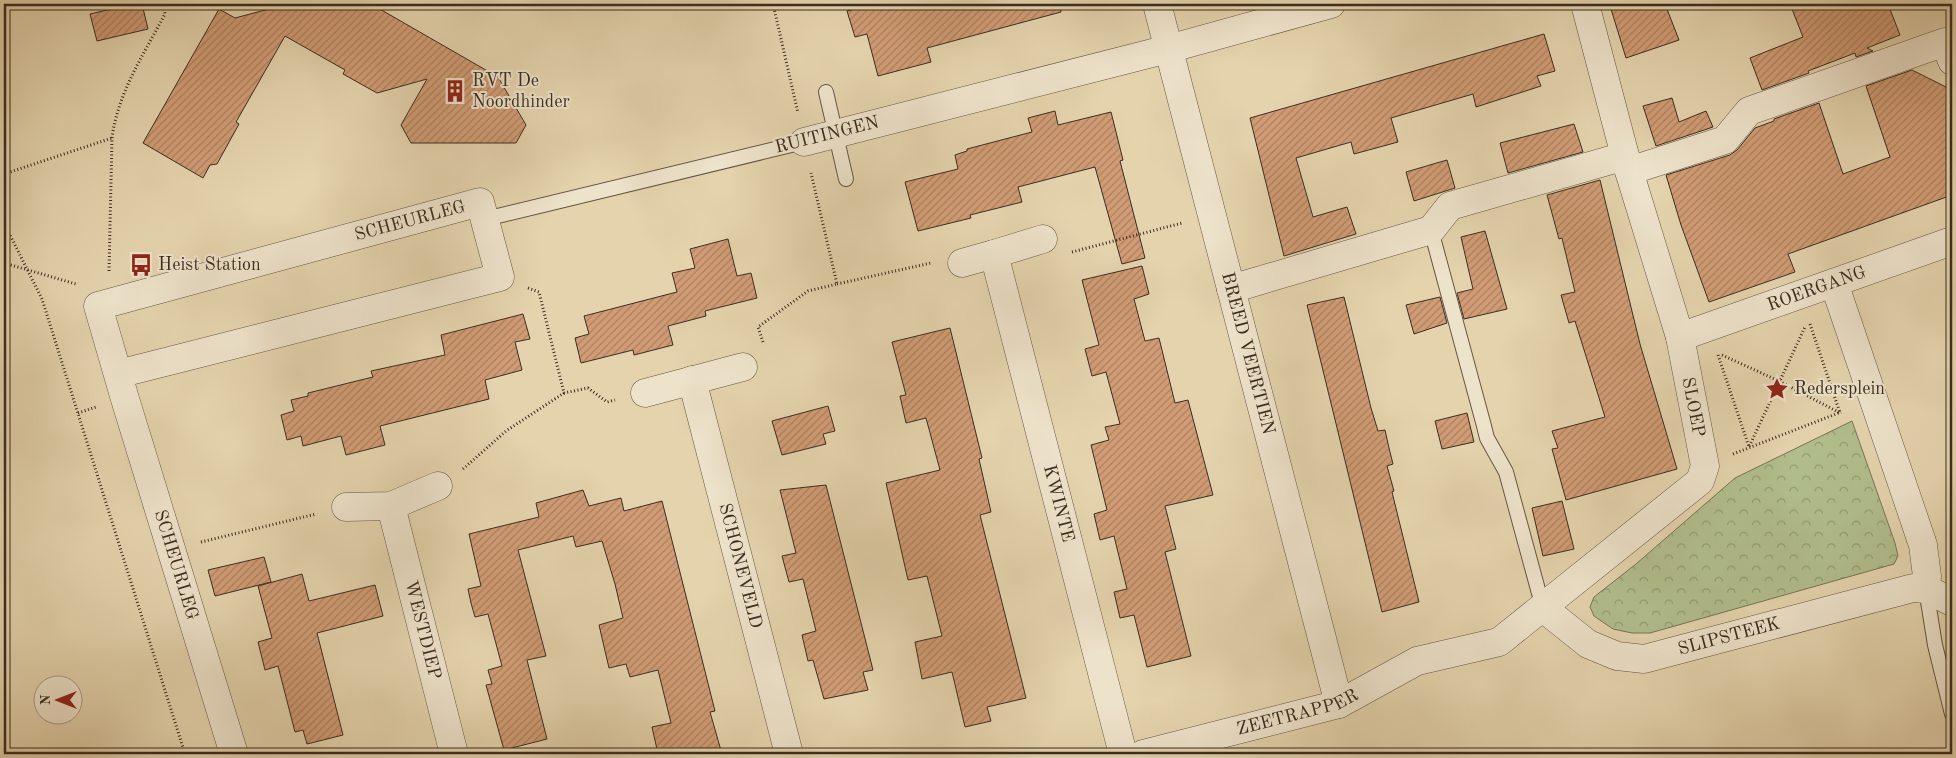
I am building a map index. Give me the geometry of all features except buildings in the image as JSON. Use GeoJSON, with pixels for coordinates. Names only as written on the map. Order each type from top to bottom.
{"type":"FeatureCollection","features":[{"type":"Feature","properties":{"kind":"street","name":"BREED VEERTIEN"},"geometry":{"type":"LineString","coordinates":[[1157,4],[1338,704]]}},
{"type":"Feature","properties":{"kind":"street","name":"RUITINGEN"},"geometry":{"type":"LineString","coordinates":[[802,130],[836,134],[1168,49],[1331,4]]}},
{"type":"Feature","properties":{"kind":"street","name":"SLOEP"},"geometry":{"type":"LineString","coordinates":[[1585,4],[1627,163],[1680,337],[1705,466]]}},
{"type":"Feature","properties":{"kind":"street"},"geometry":{"type":"LineString","coordinates":[[1231,289],[1431,230],[1450,206],[1725,140],[1748,111],[1950,47]]}},
{"type":"Feature","properties":{"kind":"street","name":"SCHEURLEG"},"geometry":{"type":"LineString","coordinates":[[234,754],[118,374],[106,304],[480,202],[500,277]]}},
{"type":"Feature","properties":{"kind":"street"},"geometry":{"type":"LineString","coordinates":[[962,264],[1043,240]]}},
{"type":"Feature","properties":{"kind":"street","name":"ROERGANG"},"geometry":{"type":"LineString","coordinates":[[1680,337],[1952,241]]}},
{"type":"Feature","properties":{"kind":"street","name":"KWINTE"},"geometry":{"type":"LineString","coordinates":[[994,254],[1123,754]]}},
{"type":"Feature","properties":{"kind":"street"},"geometry":{"type":"LineString","coordinates":[[118,374],[500,277]]}},
{"type":"Feature","properties":{"kind":"street"},"geometry":{"type":"LineString","coordinates":[[1834,283],[1923,545],[1927,576],[1926,589],[1952,602]]}},
{"type":"Feature","properties":{"kind":"street"},"geometry":{"type":"LineString","coordinates":[[645,393],[743,367]]}},
{"type":"Feature","properties":{"kind":"street","name":"SCHONEVELD"},"geometry":{"type":"LineString","coordinates":[[692,380],[789,754]]}},
{"type":"Feature","properties":{"kind":"street"},"geometry":{"type":"LineString","coordinates":[[1543,608],[1700,481],[1705,466]]}},
{"type":"Feature","properties":{"kind":"street"},"geometry":{"type":"LineString","coordinates":[[346,507],[391,506],[438,486]]}},
{"type":"Feature","properties":{"kind":"street","name":"WESTDIEP"},"geometry":{"type":"LineString","coordinates":[[391,506],[454,754]]}},
{"type":"Feature","properties":{"kind":"street","name":"SLIPSTEEK"},"geometry":{"type":"LineString","coordinates":[[1543,608],[1588,644],[1618,656],[1644,659],[1913,588],[1926,589]]}},
{"type":"Feature","properties":{"kind":"street","name":"ZEETRAPPER"},"geometry":{"type":"LineString","coordinates":[[1143,754],[1338,704],[1417,661],[1499,642],[1543,608]]}},
{"type":"Feature","properties":{"kind":"lane"},"geometry":{"type":"LineString","coordinates":[[826,92],[846,179]]}},
{"type":"Feature","properties":{"kind":"lane","name":"RUITINGEN"},"geometry":{"type":"LineString","coordinates":[[485,219],[802,130]]}},
{"type":"Feature","properties":{"kind":"lane"},"geometry":{"type":"LineString","coordinates":[[1431,230],[1487,438],[1506,472],[1543,608]]}},
{"type":"Feature","properties":{"kind":"lane"},"geometry":{"type":"LineString","coordinates":[[1926,589],[1935,645],[1952,714]]}},
{"type":"Feature","properties":{"kind":"path"},"geometry":{"type":"LineString","coordinates":[[106,304],[109,278],[114,122],[123,93],[165,14],[163,4]]}},
{"type":"Feature","properties":{"kind":"path"},"geometry":{"type":"LineString","coordinates":[[773,4],[802,130]]}},
{"type":"Feature","properties":{"kind":"path"},"geometry":{"type":"LineString","coordinates":[[4,174],[112,138]]}},
{"type":"Feature","properties":{"kind":"path"},"geometry":{"type":"LineString","coordinates":[[810,168],[837,284]]}},
{"type":"Feature","properties":{"kind":"path"},"geometry":{"type":"LineString","coordinates":[[1043,240],[1059,255],[1211,215]]}},
{"type":"Feature","properties":{"kind":"path"},"geometry":{"type":"LineString","coordinates":[[4,223],[42,299],[185,754]]}},
{"type":"Feature","properties":{"kind":"path"},"geometry":{"type":"LineString","coordinates":[[743,367],[756,362],[764,348],[758,327],[808,291],[936,261],[962,264]]}},
{"type":"Feature","properties":{"kind":"path"},"geometry":{"type":"LineString","coordinates":[[4,263],[85,287],[106,304]]}},
{"type":"Feature","properties":{"kind":"path"},"geometry":{"type":"LineString","coordinates":[[500,277],[539,292],[564,393]]}},
{"type":"Feature","properties":{"kind":"path"},"geometry":{"type":"LineString","coordinates":[[1749,447],[1809,320],[1840,413]]}},
{"type":"Feature","properties":{"kind":"path"},"geometry":{"type":"LineString","coordinates":[[1680,337],[1779,381],[1840,413]]}},
{"type":"Feature","properties":{"kind":"path"},"geometry":{"type":"LineString","coordinates":[[1718,354],[1727,350]]}},
{"type":"Feature","properties":{"kind":"path"},"geometry":{"type":"LineString","coordinates":[[1718,354],[1749,447]]}},
{"type":"Feature","properties":{"kind":"path"},"geometry":{"type":"LineString","coordinates":[[438,486],[468,465],[506,431],[564,393],[588,388],[607,402],[645,393]]}},
{"type":"Feature","properties":{"kind":"path"},"geometry":{"type":"LineString","coordinates":[[1705,466],[1749,447],[1874,400]]}},
{"type":"Feature","properties":{"kind":"path"},"geometry":{"type":"LineString","coordinates":[[171,549],[346,507]]}},
{"type":"Feature","properties":{"kind":"green space"},"geometry":{"type":"Polygon","coordinates":[[[1852,421],[1895,543],[1898,556],[1894,564],[1650,633],[1632,633],[1613,629],[1594,616],[1590,607],[1594,597],[1636,564],[1735,478],[1852,421]]]}},
{"type":"Feature","properties":{"kind":"place","name":"RVT De Noordhinder"},"geometry":{"type":"Point","coordinates":[455,91]}},
{"type":"Feature","properties":{"kind":"place","name":"Heist Station"},"geometry":{"type":"Point","coordinates":[141,265]}},
{"type":"Feature","properties":{"kind":"place","name":"Redersplein"},"geometry":{"type":"Point","coordinates":[1777,389]}}]}
